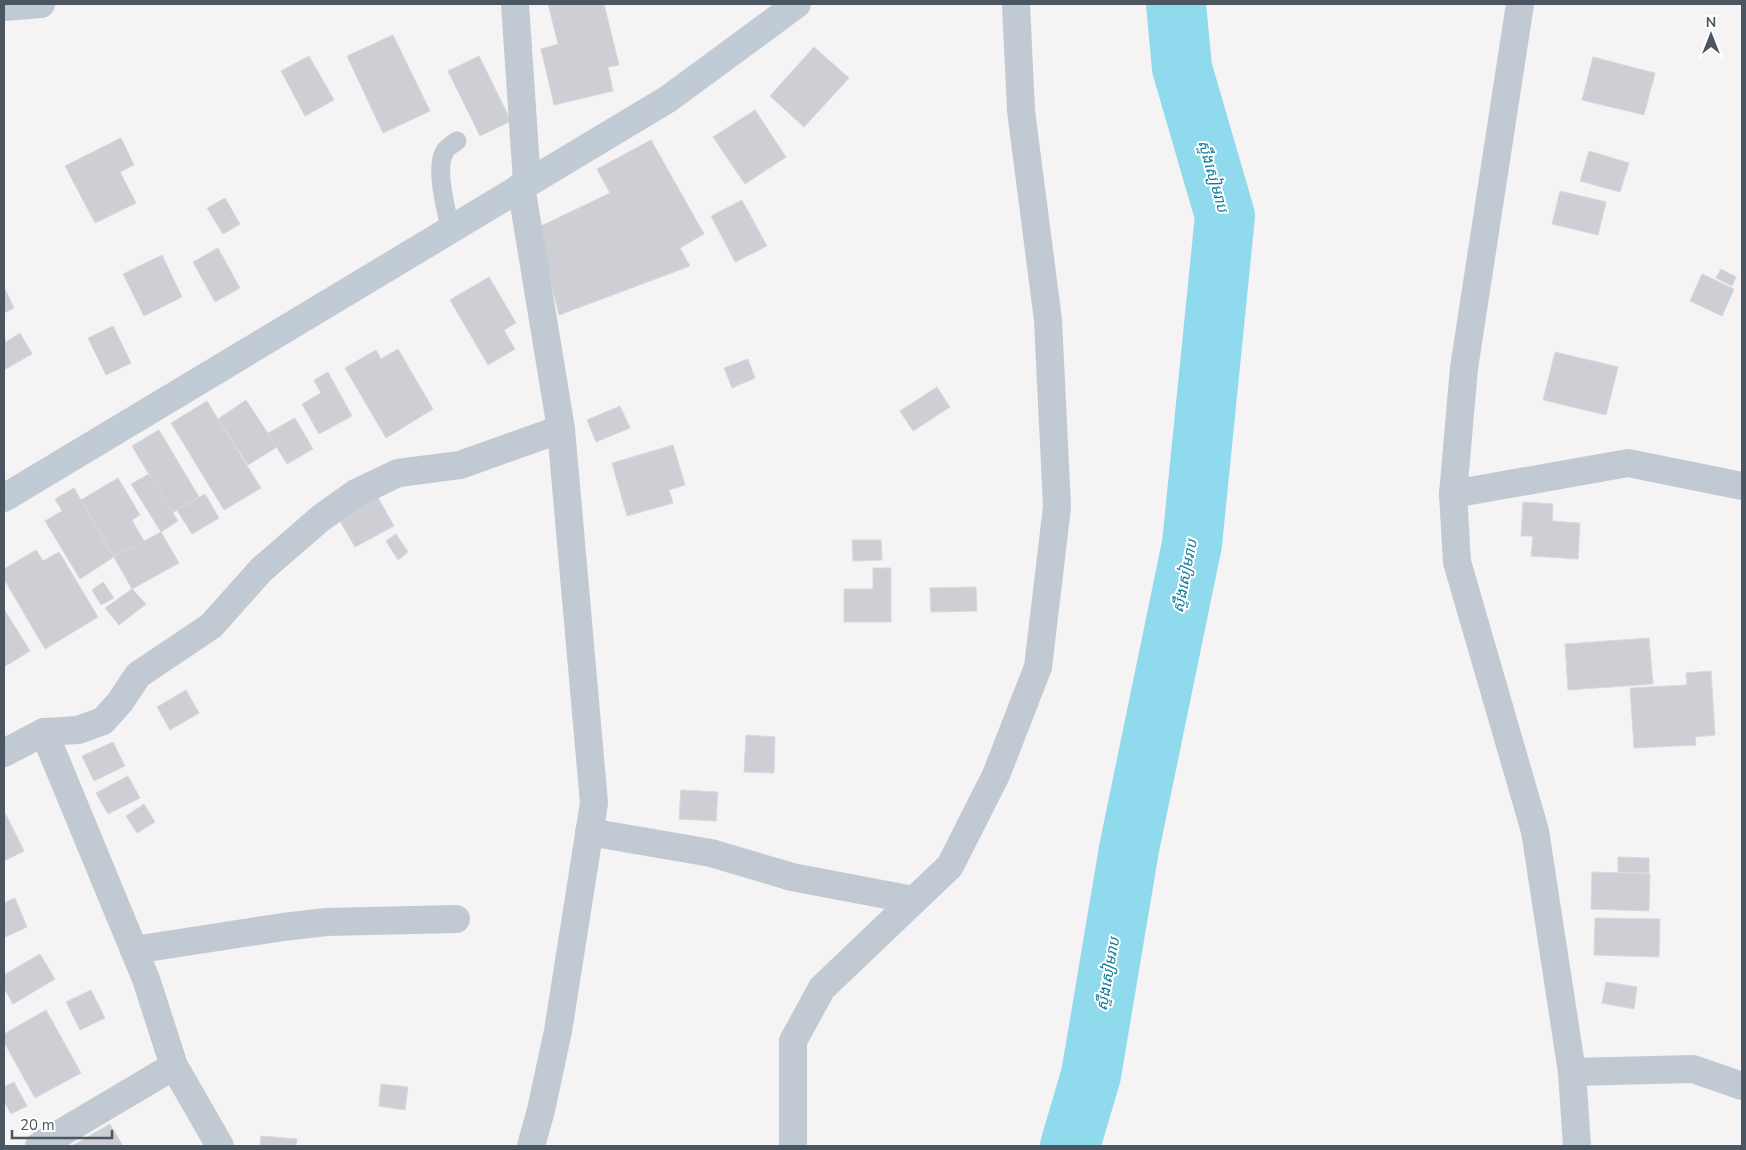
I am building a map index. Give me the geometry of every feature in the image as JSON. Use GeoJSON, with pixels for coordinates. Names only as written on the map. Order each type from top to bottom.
{"type":"FeatureCollection","features":[{"type":"Feature","properties":{"kind":"street"},"geometry":{"type":"LineString","coordinates":[[4,7],[41,4]]}},
{"type":"Feature","properties":{"kind":"street"},"geometry":{"type":"LineString","coordinates":[[515,4],[524,184],[561,429],[594,803],[558,1031],[541,1110],[531,1146]]}},
{"type":"Feature","properties":{"kind":"street"},"geometry":{"type":"LineString","coordinates":[[4,498],[668,99],[797,4]]}},
{"type":"Feature","properties":{"kind":"street"},"geometry":{"type":"LineString","coordinates":[[793,1146],[793,1042],[822,988],[950,866],[996,774],[1038,667],[1057,507],[1048,320],[1020,111],[1016,4]]}},
{"type":"Feature","properties":{"kind":"street"},"geometry":{"type":"LineString","coordinates":[[1520,4],[1464,368],[1453,494],[1457,562],[1535,830],[1572,1072],[1577,1146]]}},
{"type":"Feature","properties":{"kind":"street"},"geometry":{"type":"LineString","coordinates":[[4,753],[44,732],[78,730],[103,721],[120,702],[138,675],[210,626],[261,570],[356,492],[398,473],[460,465],[561,429]]}},
{"type":"Feature","properties":{"kind":"street"},"geometry":{"type":"LineString","coordinates":[[1453,494],[1628,463],[1742,486]]}},
{"type":"Feature","properties":{"kind":"street"},"geometry":{"type":"LineString","coordinates":[[44,732],[146,979],[174,1066],[220,1146]]}},
{"type":"Feature","properties":{"kind":"street"},"geometry":{"type":"LineString","coordinates":[[589,832],[711,853],[792,877],[913,900]]}},
{"type":"Feature","properties":{"kind":"street"},"geometry":{"type":"LineString","coordinates":[[134,950],[326,922],[456,919]]}},
{"type":"Feature","properties":{"kind":"street"},"geometry":{"type":"LineString","coordinates":[[39,1146],[174,1066]]}},
{"type":"Feature","properties":{"kind":"street"},"geometry":{"type":"LineString","coordinates":[[1572,1072],[1693,1069],[1742,1086]]}},
{"type":"Feature","properties":{"kind":"lane"},"geometry":{"type":"LineString","coordinates":[[450,230],[442,183],[441,163],[445,151],[457,141]]}},
{"type":"Feature","properties":{"kind":"building"},"geometry":{"type":"Polygon","coordinates":[[[548,4],[604,4],[619,65],[608,67],[613,91],[554,105],[541,49],[558,44],[548,4]]]}},
{"type":"Feature","properties":{"kind":"building"},"geometry":{"type":"Polygon","coordinates":[[[393,35],[430,111],[383,133],[347,56],[393,35]]]}},
{"type":"Feature","properties":{"kind":"building"},"geometry":{"type":"Polygon","coordinates":[[[814,47],[849,78],[804,127],[770,96],[814,47]]]}},
{"type":"Feature","properties":{"kind":"building"},"geometry":{"type":"Polygon","coordinates":[[[309,56],[334,100],[305,116],[281,71],[309,56]]]}},
{"type":"Feature","properties":{"kind":"building"},"geometry":{"type":"Polygon","coordinates":[[[479,56],[511,121],[480,136],[448,71],[479,56]]]}},
{"type":"Feature","properties":{"kind":"building"},"geometry":{"type":"Polygon","coordinates":[[[1593,57],[1655,73],[1644,115],[1582,100],[1593,57]]]}},
{"type":"Feature","properties":{"kind":"building"},"geometry":{"type":"Polygon","coordinates":[[[755,110],[786,157],[745,184],[713,137],[755,110]]]}},
{"type":"Feature","properties":{"kind":"building"},"geometry":{"type":"Polygon","coordinates":[[[121,138],[134,165],[120,172],[136,203],[95,223],[65,166],[121,138]]]}},
{"type":"Feature","properties":{"kind":"building"},"geometry":{"type":"Polygon","coordinates":[[[651,140],[704,234],[680,248],[690,266],[559,315],[537,228],[610,193],[597,169],[651,140]]]}},
{"type":"Feature","properties":{"kind":"building"},"geometry":{"type":"Polygon","coordinates":[[[1589,151],[1629,163],[1620,192],[1580,181],[1589,151]]]}},
{"type":"Feature","properties":{"kind":"building"},"geometry":{"type":"Polygon","coordinates":[[[1560,191],[1606,202],[1598,235],[1552,224],[1560,191]]]}},
{"type":"Feature","properties":{"kind":"building"},"geometry":{"type":"Polygon","coordinates":[[[225,198],[240,224],[223,234],[207,208],[225,198]]]}},
{"type":"Feature","properties":{"kind":"building"},"geometry":{"type":"Polygon","coordinates":[[[742,200],[767,246],[735,262],[711,216],[742,200]]]}},
{"type":"Feature","properties":{"kind":"building"},"geometry":{"type":"Polygon","coordinates":[[[218,248],[240,288],[215,302],[193,262],[218,248]]]}},
{"type":"Feature","properties":{"kind":"building"},"geometry":{"type":"Polygon","coordinates":[[[162,255],[182,297],[144,316],[123,274],[162,255]]]}},
{"type":"Feature","properties":{"kind":"building"},"geometry":{"type":"Polygon","coordinates":[[[1721,269],[1736,277],[1732,286],[1716,278],[1721,269]]]}},
{"type":"Feature","properties":{"kind":"building"},"geometry":{"type":"Polygon","coordinates":[[[1702,274],[1734,289],[1722,316],[1690,301],[1702,274]]]}},
{"type":"Feature","properties":{"kind":"building"},"geometry":{"type":"Polygon","coordinates":[[[489,277],[516,323],[504,330],[515,349],[488,365],[450,300],[489,277]]]}},
{"type":"Feature","properties":{"kind":"building"},"geometry":{"type":"Polygon","coordinates":[[[4,289],[14,308],[4,313],[4,289]]]}},
{"type":"Feature","properties":{"kind":"building"},"geometry":{"type":"Polygon","coordinates":[[[113,326],[131,363],[106,375],[88,338],[113,326]]]}},
{"type":"Feature","properties":{"kind":"building"},"geometry":{"type":"Polygon","coordinates":[[[20,333],[32,354],[4,370],[4,337],[6,342],[20,333]]]}},
{"type":"Feature","properties":{"kind":"building"},"geometry":{"type":"Polygon","coordinates":[[[398,349],[433,409],[386,438],[345,368],[376,350],[381,359],[398,349]]]}},
{"type":"Feature","properties":{"kind":"building"},"geometry":{"type":"Polygon","coordinates":[[[1555,352],[1618,367],[1606,415],[1543,400],[1555,352]]]}},
{"type":"Feature","properties":{"kind":"building"},"geometry":{"type":"Polygon","coordinates":[[[748,359],[755,378],[732,388],[724,368],[748,359]]]}},
{"type":"Feature","properties":{"kind":"building"},"geometry":{"type":"Polygon","coordinates":[[[328,372],[352,416],[319,434],[302,404],[321,393],[314,380],[328,372]]]}},
{"type":"Feature","properties":{"kind":"building"},"geometry":{"type":"Polygon","coordinates":[[[937,387],[950,407],[913,431],[900,411],[937,387]]]}},
{"type":"Feature","properties":{"kind":"building"},"geometry":{"type":"Polygon","coordinates":[[[246,400],[277,447],[248,465],[218,419],[246,400]]]}},
{"type":"Feature","properties":{"kind":"building"},"geometry":{"type":"Polygon","coordinates":[[[207,401],[261,488],[224,510],[171,423],[207,401]]]}},
{"type":"Feature","properties":{"kind":"building"},"geometry":{"type":"Polygon","coordinates":[[[620,406],[630,428],[596,442],[587,420],[620,406]]]}},
{"type":"Feature","properties":{"kind":"building"},"geometry":{"type":"Polygon","coordinates":[[[295,418],[313,449],[287,464],[268,433],[295,418]]]}},
{"type":"Feature","properties":{"kind":"building"},"geometry":{"type":"Polygon","coordinates":[[[159,430],[199,497],[172,513],[132,446],[159,430]]]}},
{"type":"Feature","properties":{"kind":"building"},"geometry":{"type":"Polygon","coordinates":[[[673,445],[685,485],[669,490],[673,503],[627,516],[612,463],[673,445]]]}},
{"type":"Feature","properties":{"kind":"building"},"geometry":{"type":"Polygon","coordinates":[[[149,474],[178,521],[161,532],[131,484],[149,474]]]}},
{"type":"Feature","properties":{"kind":"building"},"geometry":{"type":"Polygon","coordinates":[[[118,478],[140,515],[132,520],[144,541],[114,557],[81,500],[118,478]]]}},
{"type":"Feature","properties":{"kind":"building"},"geometry":{"type":"Polygon","coordinates":[[[74,488],[114,557],[80,579],[45,521],[62,511],[55,499],[74,488]]]}},
{"type":"Feature","properties":{"kind":"building"},"geometry":{"type":"Polygon","coordinates":[[[205,494],[219,518],[192,534],[177,510],[205,494]]]}},
{"type":"Feature","properties":{"kind":"building"},"geometry":{"type":"Polygon","coordinates":[[[376,494],[394,526],[355,547],[337,516],[376,494]]]}},
{"type":"Feature","properties":{"kind":"building"},"geometry":{"type":"Polygon","coordinates":[[[1523,502],[1553,504],[1552,521],[1580,523],[1578,559],[1531,556],[1533,536],[1521,536],[1523,502]]]}},
{"type":"Feature","properties":{"kind":"building"},"geometry":{"type":"Polygon","coordinates":[[[161,532],[179,563],[132,589],[114,557],[161,532]]]}},
{"type":"Feature","properties":{"kind":"building"},"geometry":{"type":"Polygon","coordinates":[[[396,534],[408,552],[398,560],[386,541],[396,534]]]}},
{"type":"Feature","properties":{"kind":"building"},"geometry":{"type":"Polygon","coordinates":[[[852,540],[881,540],[882,560],[853,561],[852,540]]]}},
{"type":"Feature","properties":{"kind":"building"},"geometry":{"type":"Polygon","coordinates":[[[36,550],[43,561],[59,552],[98,617],[45,649],[4,579],[4,569],[36,550]]]}},
{"type":"Feature","properties":{"kind":"building"},"geometry":{"type":"Polygon","coordinates":[[[873,568],[891,568],[891,622],[844,622],[844,589],[873,589],[873,568]]]}},
{"type":"Feature","properties":{"kind":"building"},"geometry":{"type":"Polygon","coordinates":[[[103,582],[114,598],[101,605],[92,590],[103,582]]]}},
{"type":"Feature","properties":{"kind":"building"},"geometry":{"type":"Polygon","coordinates":[[[976,587],[977,611],[931,612],[930,588],[976,587]]]}},
{"type":"Feature","properties":{"kind":"building"},"geometry":{"type":"Polygon","coordinates":[[[132,589],[146,604],[119,625],[105,608],[132,589]]]}},
{"type":"Feature","properties":{"kind":"building"},"geometry":{"type":"Polygon","coordinates":[[[4,609],[30,651],[4,667],[4,609]]]}},
{"type":"Feature","properties":{"kind":"building"},"geometry":{"type":"Polygon","coordinates":[[[1649,638],[1653,684],[1568,690],[1565,644],[1649,638]]]}},
{"type":"Feature","properties":{"kind":"building"},"geometry":{"type":"Polygon","coordinates":[[[1711,671],[1715,735],[1695,737],[1696,745],[1634,748],[1630,688],[1687,685],[1686,673],[1711,671]]]}},
{"type":"Feature","properties":{"kind":"building"},"geometry":{"type":"Polygon","coordinates":[[[186,690],[199,713],[170,730],[157,707],[186,690]]]}},
{"type":"Feature","properties":{"kind":"building"},"geometry":{"type":"Polygon","coordinates":[[[746,735],[775,737],[774,773],[744,772],[746,735]]]}},
{"type":"Feature","properties":{"kind":"building"},"geometry":{"type":"Polygon","coordinates":[[[113,742],[125,766],[94,781],[82,756],[113,742]]]}},
{"type":"Feature","properties":{"kind":"building"},"geometry":{"type":"Polygon","coordinates":[[[128,776],[140,798],[108,814],[96,793],[128,776]]]}},
{"type":"Feature","properties":{"kind":"building"},"geometry":{"type":"Polygon","coordinates":[[[681,790],[718,792],[716,821],[679,819],[681,790]]]}},
{"type":"Feature","properties":{"kind":"building"},"geometry":{"type":"Polygon","coordinates":[[[144,804],[155,822],[137,833],[126,816],[144,804]]]}},
{"type":"Feature","properties":{"kind":"building"},"geometry":{"type":"Polygon","coordinates":[[[4,811],[24,851],[4,861],[4,811]]]}},
{"type":"Feature","properties":{"kind":"building"},"geometry":{"type":"Polygon","coordinates":[[[1618,857],[1649,858],[1649,873],[1618,872],[1618,857]]]}},
{"type":"Feature","properties":{"kind":"building"},"geometry":{"type":"Polygon","coordinates":[[[1592,872],[1650,874],[1649,911],[1591,909],[1592,872]]]}},
{"type":"Feature","properties":{"kind":"building"},"geometry":{"type":"Polygon","coordinates":[[[15,898],[27,927],[5,937],[4,903],[15,898]]]}},
{"type":"Feature","properties":{"kind":"building"},"geometry":{"type":"Polygon","coordinates":[[[1595,918],[1660,919],[1659,957],[1594,955],[1595,918]]]}},
{"type":"Feature","properties":{"kind":"building"},"geometry":{"type":"Polygon","coordinates":[[[40,954],[55,979],[13,1004],[4,988],[4,975],[40,954]]]}},
{"type":"Feature","properties":{"kind":"building"},"geometry":{"type":"Polygon","coordinates":[[[1606,982],[1637,987],[1634,1009],[1602,1003],[1606,982]]]}},
{"type":"Feature","properties":{"kind":"building"},"geometry":{"type":"Polygon","coordinates":[[[91,990],[105,1018],[80,1030],[66,1002],[91,990]]]}},
{"type":"Feature","properties":{"kind":"building"},"geometry":{"type":"Polygon","coordinates":[[[46,1010],[81,1073],[35,1098],[4,1042],[4,1034],[46,1010]]]}},
{"type":"Feature","properties":{"kind":"building"},"geometry":{"type":"Polygon","coordinates":[[[14,1082],[27,1106],[11,1114],[4,1101],[4,1087],[14,1082]]]}},
{"type":"Feature","properties":{"kind":"building"},"geometry":{"type":"Polygon","coordinates":[[[381,1084],[408,1087],[405,1110],[379,1106],[381,1084]]]}},
{"type":"Feature","properties":{"kind":"building"},"geometry":{"type":"Polygon","coordinates":[[[110,1124],[123,1146],[72,1146],[110,1124]]]}},
{"type":"Feature","properties":{"kind":"building"},"geometry":{"type":"Polygon","coordinates":[[[261,1136],[297,1139],[296,1146],[260,1146],[261,1136]]]}},
{"type":"Feature","properties":{"kind":"waterway","name":"ស្ទឹងសៀមរាប"},"geometry":{"type":"LineString","coordinates":[[1070,1146],[1091,1075],[1129,849],[1192,544],[1225,216],[1182,68],[1176,4]]}}]}
